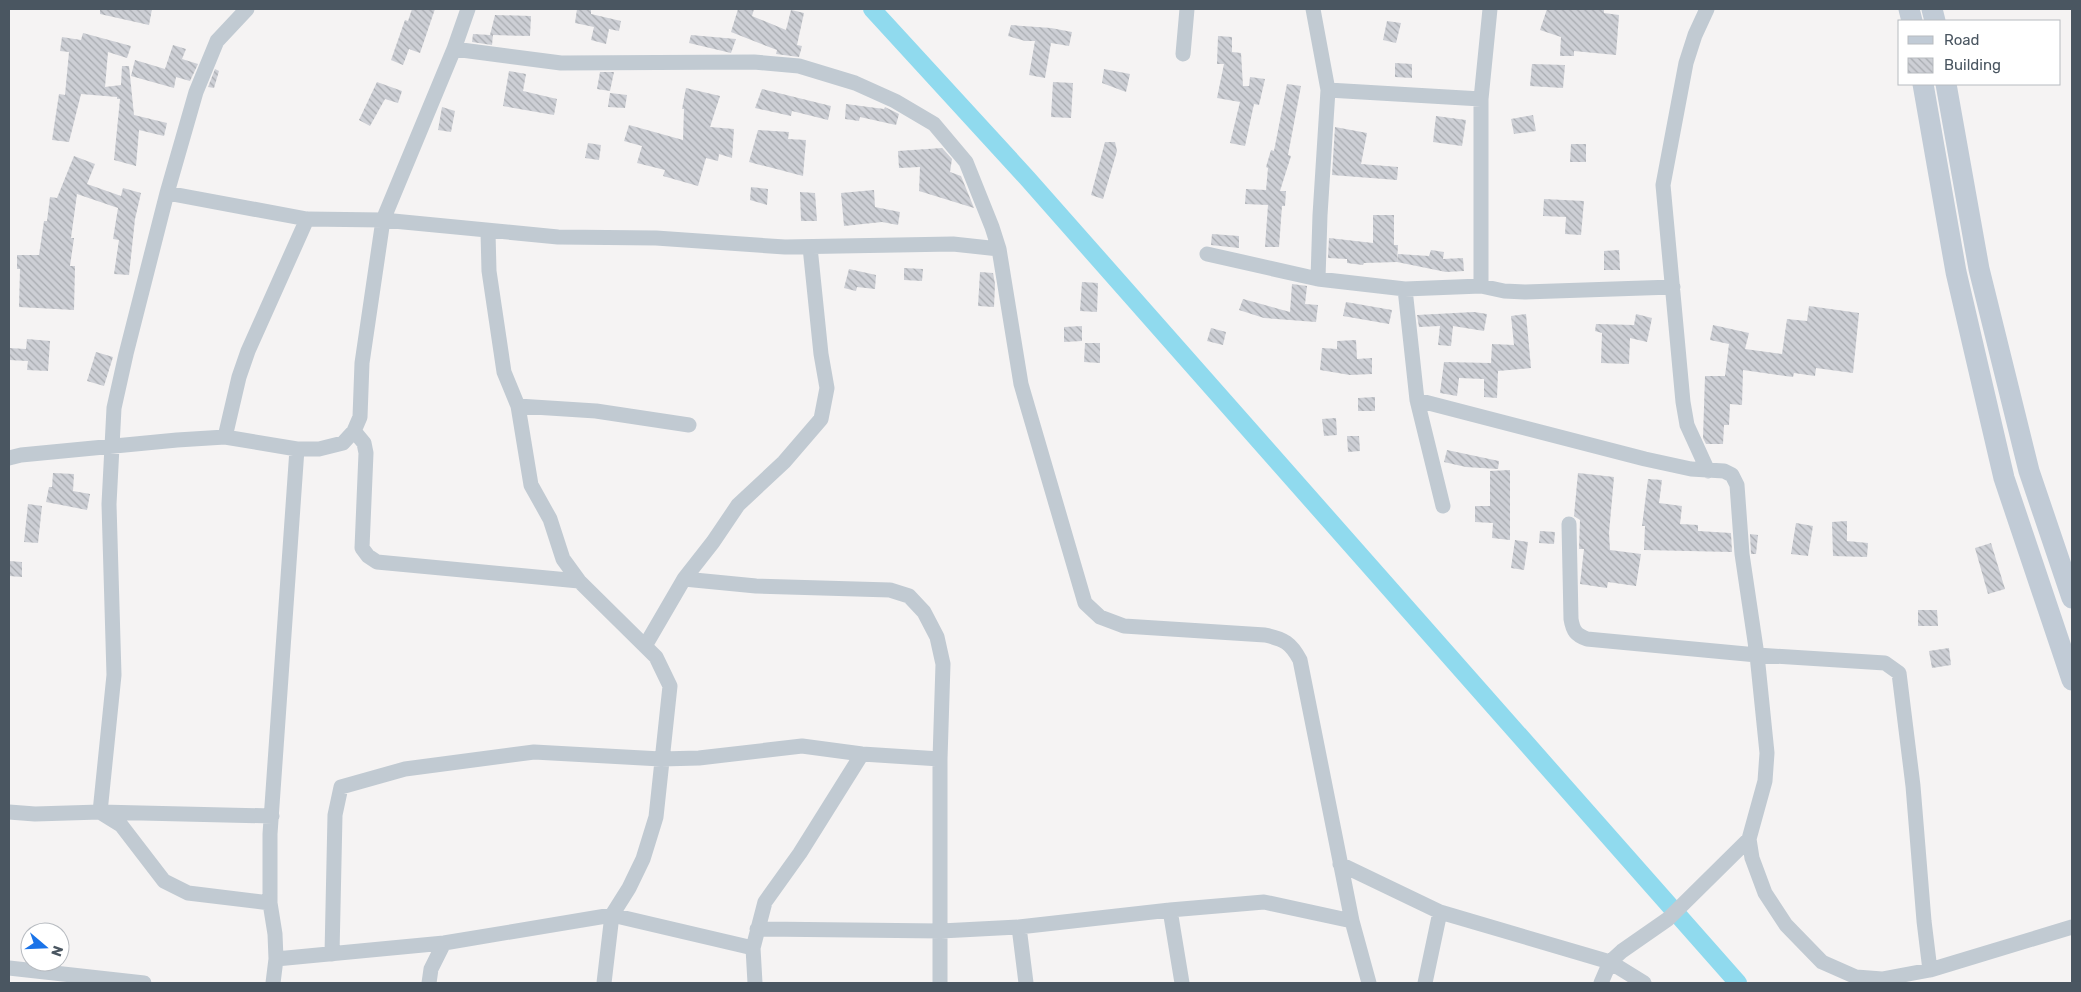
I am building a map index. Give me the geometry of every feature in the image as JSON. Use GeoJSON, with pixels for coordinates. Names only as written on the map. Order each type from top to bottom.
{"type":"FeatureCollection","features":[{"type":"Feature","properties":{"kind":"main road"},"geometry":{"type":"LineString","coordinates":[[1923,85],[1956,272],[2004,478],[2072,680]]}},
{"type":"Feature","properties":{"kind":"main road"},"geometry":{"type":"LineString","coordinates":[[1946,85],[1979,269],[2029,471],[2072,598]]}},
{"type":"Feature","properties":{"kind":"street"},"geometry":{"type":"LineString","coordinates":[[100,812],[114,675],[109,504],[114,408],[167,193],[196,92],[216,41],[247,9]]}},
{"type":"Feature","properties":{"kind":"street"},"geometry":{"type":"LineString","coordinates":[[9,458],[21,455],[111,446],[225,437],[297,449],[319,449],[343,443],[354,431],[360,417],[362,363],[383,220],[454,49],[468,9]]}},
{"type":"Feature","properties":{"kind":"street"},"geometry":{"type":"LineString","coordinates":[[1183,54],[1187,9]]}},
{"type":"Feature","properties":{"kind":"street"},"geometry":{"type":"LineString","coordinates":[[1313,9],[1328,90],[1318,279]]}},
{"type":"Feature","properties":{"kind":"street"},"geometry":{"type":"LineString","coordinates":[[1481,286],[1481,99],[1490,9]]}},
{"type":"Feature","properties":{"kind":"street"},"geometry":{"type":"LineString","coordinates":[[1707,9],[1695,35],[1686,64],[1663,184],[1674,287],[1683,402],[1687,425],[1708,471]]}},
{"type":"Feature","properties":{"kind":"street"},"geometry":{"type":"LineString","coordinates":[[454,49],[561,63],[754,62],[800,66],[856,83],[895,101],[934,124],[966,162],[992,226],[999,249],[1021,384],[1085,603],[1100,617],[1124,626],[1265,635],[1281,638],[1294,650],[1300,660],[1352,921],[1369,983]]}},
{"type":"Feature","properties":{"kind":"street"},"geometry":{"type":"LineString","coordinates":[[1328,90],[1481,99]]}},
{"type":"Feature","properties":{"kind":"street"},"geometry":{"type":"LineString","coordinates":[[167,193],[307,219],[383,220],[488,232],[558,237],[656,238],[785,247],[953,244],[999,249]]}},
{"type":"Feature","properties":{"kind":"street"},"geometry":{"type":"LineString","coordinates":[[225,437],[239,377],[248,350],[307,219]]}},
{"type":"Feature","properties":{"kind":"street"},"geometry":{"type":"LineString","coordinates":[[488,232],[489,271],[504,372],[518,406],[531,485],[550,519],[563,558],[578,581],[656,657],[670,686],[656,817],[643,859],[629,888],[612,915],[604,983]]}},
{"type":"Feature","properties":{"kind":"street"},"geometry":{"type":"LineString","coordinates":[[644,646],[684,579],[713,542],[738,505],[784,462],[821,419],[827,388],[821,354],[810,246]]}},
{"type":"Feature","properties":{"kind":"street"},"geometry":{"type":"LineString","coordinates":[[1207,254],[1318,279],[1405,289],[1481,286],[1504,291],[1525,292],[1674,287]]}},
{"type":"Feature","properties":{"kind":"street"},"geometry":{"type":"LineString","coordinates":[[1405,289],[1417,400],[1443,506]]}},
{"type":"Feature","properties":{"kind":"street"},"geometry":{"type":"LineString","coordinates":[[1417,400],[1645,460],[1708,471],[1724,471],[1732,475],[1737,485],[1742,554],[1758,655],[1767,753],[1765,781],[1748,838],[1668,920],[1622,951],[1610,962],[1602,983]]}},
{"type":"Feature","properties":{"kind":"street"},"geometry":{"type":"LineString","coordinates":[[518,406],[596,411],[689,425]]}},
{"type":"Feature","properties":{"kind":"street"},"geometry":{"type":"LineString","coordinates":[[354,431],[364,443],[366,453],[362,548],[368,556],[377,562],[578,581]]}},
{"type":"Feature","properties":{"kind":"street"},"geometry":{"type":"LineString","coordinates":[[273,983],[276,959],[275,934],[270,903],[270,834],[297,449]]}},
{"type":"Feature","properties":{"kind":"street"},"geometry":{"type":"LineString","coordinates":[[1570,524],[1571,619],[1573,629],[1577,635],[1587,639],[1758,655],[1885,663],[1899,673],[1913,786],[1930,970]]}},
{"type":"Feature","properties":{"kind":"street"},"geometry":{"type":"LineString","coordinates":[[684,579],[756,586],[890,590],[909,596],[924,612],[937,637],[943,664],[940,759],[940,983]]}},
{"type":"Feature","properties":{"kind":"street"},"geometry":{"type":"LineString","coordinates":[[332,954],[335,815],[341,787],[405,769],[534,752],[661,759],[700,758],[802,746],[862,754],[940,759]]}},
{"type":"Feature","properties":{"kind":"street"},"geometry":{"type":"LineString","coordinates":[[755,983],[753,948],[765,902],[800,853],[862,754]]}},
{"type":"Feature","properties":{"kind":"street"},"geometry":{"type":"LineString","coordinates":[[9,812],[35,814],[100,812],[272,816]]}},
{"type":"Feature","properties":{"kind":"street"},"geometry":{"type":"LineString","coordinates":[[100,812],[121,825],[164,881],[188,893],[270,903]]}},
{"type":"Feature","properties":{"kind":"street"},"geometry":{"type":"LineString","coordinates":[[1748,838],[1752,858],[1765,893],[1786,926],[1822,962],[1856,977],[1882,979],[1930,970],[2072,927]]}},
{"type":"Feature","properties":{"kind":"street"},"geometry":{"type":"LineString","coordinates":[[1340,864],[1440,912],[1610,962],[1644,983]]}},
{"type":"Feature","properties":{"kind":"street"},"geometry":{"type":"LineString","coordinates":[[757,929],[941,931],[1019,927],[1170,910],[1264,902],[1352,921]]}},
{"type":"Feature","properties":{"kind":"street"},"geometry":{"type":"LineString","coordinates":[[1170,910],[1182,983]]}},
{"type":"Feature","properties":{"kind":"street"},"geometry":{"type":"LineString","coordinates":[[1425,983],[1440,912]]}},
{"type":"Feature","properties":{"kind":"street"},"geometry":{"type":"LineString","coordinates":[[276,959],[444,943],[612,915],[753,948]]}},
{"type":"Feature","properties":{"kind":"street"},"geometry":{"type":"LineString","coordinates":[[1019,927],[1026,983]]}},
{"type":"Feature","properties":{"kind":"street"},"geometry":{"type":"LineString","coordinates":[[429,983],[431,969],[444,943]]}},
{"type":"Feature","properties":{"kind":"street"},"geometry":{"type":"LineString","coordinates":[[9,968],[144,983]]}},
{"type":"Feature","properties":{"kind":"building"},"geometry":{"type":"Polygon","coordinates":[[[100,9],[152,9],[149,25],[100,14],[100,9]]]}},
{"type":"Feature","properties":{"kind":"building"},"geometry":{"type":"Polygon","coordinates":[[[412,9],[435,9],[420,53],[409,49],[403,65],[391,60],[405,20],[408,21],[412,9]]]}},
{"type":"Feature","properties":{"kind":"building"},"geometry":{"type":"Polygon","coordinates":[[[577,9],[591,9],[591,14],[621,21],[619,31],[609,29],[606,44],[591,40],[594,27],[575,23],[577,9]]]}},
{"type":"Feature","properties":{"kind":"building"},"geometry":{"type":"Polygon","coordinates":[[[738,9],[754,9],[752,16],[786,30],[791,10],[804,13],[797,45],[802,46],[799,57],[776,54],[777,50],[731,32],[738,9]]]}},
{"type":"Feature","properties":{"kind":"building"},"geometry":{"type":"Polygon","coordinates":[[[1547,9],[1604,9],[1604,13],[1619,15],[1616,55],[1574,51],[1574,56],[1560,56],[1561,37],[1540,30],[1547,9]]]}},
{"type":"Feature","properties":{"kind":"building"},"geometry":{"type":"Polygon","coordinates":[[[495,15],[531,16],[530,36],[493,35],[492,45],[472,42],[473,34],[490,35],[495,15]]]}},
{"type":"Feature","properties":{"kind":"building"},"geometry":{"type":"Polygon","coordinates":[[[1387,21],[1401,23],[1396,43],[1383,40],[1387,21]]]}},
{"type":"Feature","properties":{"kind":"building"},"geometry":{"type":"Polygon","coordinates":[[[1011,25],[1051,28],[1072,32],[1069,46],[1051,43],[1045,78],[1029,75],[1035,41],[1025,41],[1008,36],[1011,25]]]}},
{"type":"Feature","properties":{"kind":"building"},"geometry":{"type":"Polygon","coordinates":[[[83,33],[131,46],[127,58],[108,52],[105,87],[121,85],[122,66],[129,66],[134,115],[167,123],[164,136],[139,130],[136,166],[114,160],[120,99],[117,99],[117,97],[81,94],[69,142],[52,140],[59,94],[65,95],[69,52],[60,51],[62,37],[81,40],[83,33]]]}},
{"type":"Feature","properties":{"kind":"building"},"geometry":{"type":"Polygon","coordinates":[[[691,35],[736,39],[731,53],[689,43],[691,35]]]}},
{"type":"Feature","properties":{"kind":"building"},"geometry":{"type":"Polygon","coordinates":[[[1218,36],[1232,37],[1232,52],[1241,53],[1243,86],[1249,86],[1250,77],[1265,79],[1259,105],[1254,104],[1245,146],[1230,143],[1240,102],[1217,98],[1224,64],[1217,64],[1218,36]]]}},
{"type":"Feature","properties":{"kind":"building"},"geometry":{"type":"Polygon","coordinates":[[[173,45],[186,49],[182,59],[198,64],[190,81],[176,77],[174,88],[131,76],[135,60],[165,69],[173,45]]]}},
{"type":"Feature","properties":{"kind":"building"},"geometry":{"type":"Polygon","coordinates":[[[1395,63],[1412,64],[1412,78],[1395,77],[1395,63]]]}},
{"type":"Feature","properties":{"kind":"building"},"geometry":{"type":"Polygon","coordinates":[[[1532,64],[1565,65],[1563,88],[1530,86],[1532,64]]]}},
{"type":"Feature","properties":{"kind":"building"},"geometry":{"type":"Polygon","coordinates":[[[215,69],[219,71],[214,88],[208,87],[215,69]]]}},
{"type":"Feature","properties":{"kind":"building"},"geometry":{"type":"Polygon","coordinates":[[[1104,69],[1130,74],[1126,92],[1102,83],[1104,69]]]}},
{"type":"Feature","properties":{"kind":"building"},"geometry":{"type":"Polygon","coordinates":[[[509,71],[526,74],[523,91],[557,99],[554,115],[503,106],[509,71]]]}},
{"type":"Feature","properties":{"kind":"building"},"geometry":{"type":"Polygon","coordinates":[[[600,72],[614,72],[610,91],[597,89],[600,72]]]}},
{"type":"Feature","properties":{"kind":"building"},"geometry":{"type":"Polygon","coordinates":[[[377,82],[402,91],[398,103],[385,99],[370,126],[359,120],[377,82]]]}},
{"type":"Feature","properties":{"kind":"building"},"geometry":{"type":"Polygon","coordinates":[[[1053,82],[1073,83],[1071,118],[1051,117],[1053,82]]]}},
{"type":"Feature","properties":{"kind":"building"},"geometry":{"type":"Polygon","coordinates":[[[1287,84],[1301,86],[1288,155],[1291,156],[1280,191],[1286,191],[1285,206],[1282,206],[1279,247],[1265,247],[1268,205],[1245,204],[1246,189],[1266,190],[1268,168],[1266,167],[1271,150],[1274,151],[1287,84]]]}},
{"type":"Feature","properties":{"kind":"building"},"geometry":{"type":"Polygon","coordinates":[[[686,88],[720,96],[710,127],[734,129],[732,158],[719,154],[718,161],[706,158],[698,186],[663,176],[665,170],[637,163],[642,146],[624,141],[629,125],[683,140],[684,109],[682,109],[686,88]]]}},
{"type":"Feature","properties":{"kind":"building"},"geometry":{"type":"Polygon","coordinates":[[[762,89],[831,106],[828,120],[792,111],[791,116],[755,108],[762,89]]]}},
{"type":"Feature","properties":{"kind":"building"},"geometry":{"type":"Polygon","coordinates":[[[610,93],[627,95],[625,108],[608,107],[610,93]]]}},
{"type":"Feature","properties":{"kind":"building"},"geometry":{"type":"Polygon","coordinates":[[[846,104],[884,109],[885,107],[899,114],[896,125],[860,117],[859,121],[845,119],[846,104]]]}},
{"type":"Feature","properties":{"kind":"building"},"geometry":{"type":"Polygon","coordinates":[[[442,107],[455,111],[451,132],[438,130],[442,107]]]}},
{"type":"Feature","properties":{"kind":"building"},"geometry":{"type":"Polygon","coordinates":[[[1533,115],[1536,131],[1514,134],[1511,119],[1533,115]]]}},
{"type":"Feature","properties":{"kind":"building"},"geometry":{"type":"Polygon","coordinates":[[[1436,116],[1466,120],[1462,146],[1433,142],[1436,116]]]}},
{"type":"Feature","properties":{"kind":"building"},"geometry":{"type":"Polygon","coordinates":[[[1335,127],[1367,133],[1361,164],[1398,167],[1397,180],[1332,175],[1335,127]]]}},
{"type":"Feature","properties":{"kind":"building"},"geometry":{"type":"Polygon","coordinates":[[[758,130],[789,132],[788,139],[806,140],[803,176],[749,162],[758,130]]]}},
{"type":"Feature","properties":{"kind":"building"},"geometry":{"type":"Polygon","coordinates":[[[1105,142],[1115,142],[1117,151],[1103,199],[1091,195],[1105,142]]]}},
{"type":"Feature","properties":{"kind":"building"},"geometry":{"type":"Polygon","coordinates":[[[588,143],[601,145],[599,160],[585,158],[588,143]]]}},
{"type":"Feature","properties":{"kind":"building"},"geometry":{"type":"Polygon","coordinates":[[[1571,144],[1586,144],[1586,162],[1570,162],[1571,144]]]}},
{"type":"Feature","properties":{"kind":"building"},"geometry":{"type":"Polygon","coordinates":[[[942,148],[952,159],[950,172],[961,176],[974,208],[919,191],[920,167],[899,168],[898,151],[942,148]]]}},
{"type":"Feature","properties":{"kind":"building"},"geometry":{"type":"Polygon","coordinates":[[[74,156],[95,164],[87,184],[121,196],[123,188],[141,193],[135,219],[129,275],[114,274],[119,240],[113,239],[118,208],[77,194],[71,238],[74,238],[70,266],[75,266],[74,310],[19,307],[20,269],[17,269],[17,255],[39,255],[44,221],[47,221],[50,197],[57,198],[74,156]]]}},
{"type":"Feature","properties":{"kind":"building"},"geometry":{"type":"Polygon","coordinates":[[[751,187],[768,189],[767,205],[750,200],[751,187]]]}},
{"type":"Feature","properties":{"kind":"building"},"geometry":{"type":"Polygon","coordinates":[[[874,190],[875,207],[900,212],[898,225],[882,222],[844,226],[841,193],[874,190]]]}},
{"type":"Feature","properties":{"kind":"building"},"geometry":{"type":"Polygon","coordinates":[[[800,192],[815,193],[817,221],[801,221],[800,192]]]}},
{"type":"Feature","properties":{"kind":"building"},"geometry":{"type":"Polygon","coordinates":[[[1544,199],[1584,201],[1581,235],[1565,234],[1566,217],[1543,216],[1544,199]]]}},
{"type":"Feature","properties":{"kind":"building"},"geometry":{"type":"Polygon","coordinates":[[[1373,215],[1394,215],[1394,245],[1398,245],[1397,262],[1364,263],[1363,265],[1347,263],[1347,259],[1328,258],[1329,238],[1373,243],[1373,215]]]}},
{"type":"Feature","properties":{"kind":"building"},"geometry":{"type":"Polygon","coordinates":[[[1212,234],[1239,236],[1239,248],[1211,245],[1212,234]]]}},
{"type":"Feature","properties":{"kind":"building"},"geometry":{"type":"Polygon","coordinates":[[[1431,250],[1444,252],[1443,259],[1463,258],[1464,271],[1446,272],[1397,262],[1398,254],[1429,256],[1431,250]]]}},
{"type":"Feature","properties":{"kind":"building"},"geometry":{"type":"Polygon","coordinates":[[[1619,250],[1620,270],[1604,270],[1604,251],[1619,250]]]}},
{"type":"Feature","properties":{"kind":"building"},"geometry":{"type":"Polygon","coordinates":[[[904,268],[923,269],[922,281],[904,280],[904,268]]]}},
{"type":"Feature","properties":{"kind":"building"},"geometry":{"type":"Polygon","coordinates":[[[849,269],[876,275],[875,289],[857,287],[856,291],[844,288],[849,269]]]}},
{"type":"Feature","properties":{"kind":"building"},"geometry":{"type":"Polygon","coordinates":[[[980,272],[993,273],[995,284],[994,307],[978,306],[980,272]]]}},
{"type":"Feature","properties":{"kind":"building"},"geometry":{"type":"Polygon","coordinates":[[[1082,282],[1098,283],[1097,312],[1080,311],[1082,282]]]}},
{"type":"Feature","properties":{"kind":"building"},"geometry":{"type":"Polygon","coordinates":[[[1292,284],[1307,286],[1305,304],[1318,305],[1316,322],[1264,318],[1239,310],[1243,299],[1290,312],[1292,284]]]}},
{"type":"Feature","properties":{"kind":"building"},"geometry":{"type":"Polygon","coordinates":[[[1346,302],[1392,310],[1389,324],[1343,316],[1346,302]]]}},
{"type":"Feature","properties":{"kind":"building"},"geometry":{"type":"Polygon","coordinates":[[[1809,306],[1859,313],[1853,373],[1816,368],[1815,376],[1794,373],[1793,377],[1743,370],[1742,405],[1730,404],[1729,425],[1724,425],[1723,444],[1706,444],[1703,438],[1705,376],[1725,376],[1729,344],[1710,340],[1713,325],[1749,333],[1745,349],[1782,354],[1787,319],[1807,321],[1809,306]]]}},
{"type":"Feature","properties":{"kind":"building"},"geometry":{"type":"Polygon","coordinates":[[[1474,312],[1487,314],[1484,331],[1453,326],[1451,346],[1438,345],[1440,326],[1419,327],[1417,315],[1474,312]]]}},
{"type":"Feature","properties":{"kind":"building"},"geometry":{"type":"Polygon","coordinates":[[[1526,314],[1531,368],[1498,371],[1497,398],[1484,397],[1484,379],[1459,378],[1457,396],[1440,393],[1444,362],[1491,363],[1492,344],[1514,345],[1511,316],[1526,314]]]}},
{"type":"Feature","properties":{"kind":"building"},"geometry":{"type":"Polygon","coordinates":[[[1636,314],[1652,318],[1647,342],[1630,338],[1629,364],[1601,363],[1602,333],[1595,331],[1596,324],[1634,325],[1636,314]]]}},
{"type":"Feature","properties":{"kind":"building"},"geometry":{"type":"Polygon","coordinates":[[[1082,326],[1082,341],[1064,342],[1064,327],[1082,326]]]}},
{"type":"Feature","properties":{"kind":"building"},"geometry":{"type":"Polygon","coordinates":[[[1211,328],[1226,332],[1223,345],[1207,341],[1211,328]]]}},
{"type":"Feature","properties":{"kind":"building"},"geometry":{"type":"Polygon","coordinates":[[[27,339],[50,341],[48,371],[27,370],[28,361],[9,360],[9,348],[26,349],[27,339]]]}},
{"type":"Feature","properties":{"kind":"building"},"geometry":{"type":"Polygon","coordinates":[[[1356,340],[1357,359],[1372,358],[1372,374],[1350,375],[1320,370],[1322,348],[1337,349],[1337,341],[1356,340]]]}},
{"type":"Feature","properties":{"kind":"building"},"geometry":{"type":"Polygon","coordinates":[[[1085,343],[1100,343],[1100,363],[1084,362],[1085,343]]]}},
{"type":"Feature","properties":{"kind":"building"},"geometry":{"type":"Polygon","coordinates":[[[96,352],[113,357],[104,386],[87,381],[96,352]]]}},
{"type":"Feature","properties":{"kind":"building"},"geometry":{"type":"Polygon","coordinates":[[[1375,397],[1375,411],[1358,411],[1358,398],[1375,397]]]}},
{"type":"Feature","properties":{"kind":"building"},"geometry":{"type":"Polygon","coordinates":[[[1336,418],[1337,435],[1324,436],[1322,419],[1336,418]]]}},
{"type":"Feature","properties":{"kind":"building"},"geometry":{"type":"Polygon","coordinates":[[[1347,436],[1359,436],[1360,451],[1348,452],[1347,436]]]}},
{"type":"Feature","properties":{"kind":"building"},"geometry":{"type":"Polygon","coordinates":[[[1447,450],[1499,461],[1498,469],[1466,467],[1444,462],[1447,450]]]}},
{"type":"Feature","properties":{"kind":"building"},"geometry":{"type":"Polygon","coordinates":[[[1510,470],[1510,540],[1492,538],[1493,523],[1475,522],[1475,506],[1490,506],[1490,471],[1510,470]]]}},
{"type":"Feature","properties":{"kind":"building"},"geometry":{"type":"Polygon","coordinates":[[[53,473],[74,474],[73,491],[90,494],[87,510],[46,502],[49,487],[52,487],[53,473]]]}},
{"type":"Feature","properties":{"kind":"building"},"geometry":{"type":"Polygon","coordinates":[[[1578,473],[1614,477],[1609,533],[1610,550],[1641,554],[1636,586],[1608,582],[1607,588],[1580,584],[1584,549],[1579,549],[1580,520],[1574,516],[1578,473]]]}},
{"type":"Feature","properties":{"kind":"building"},"geometry":{"type":"Polygon","coordinates":[[[1648,479],[1662,480],[1659,503],[1682,506],[1680,524],[1698,525],[1698,531],[1731,533],[1732,552],[1644,550],[1645,526],[1642,526],[1648,479]]]}},
{"type":"Feature","properties":{"kind":"building"},"geometry":{"type":"Polygon","coordinates":[[[28,504],[42,506],[38,543],[24,542],[28,504]]]}},
{"type":"Feature","properties":{"kind":"building"},"geometry":{"type":"Polygon","coordinates":[[[1847,521],[1847,541],[1868,543],[1867,557],[1833,556],[1832,522],[1847,521]]]}},
{"type":"Feature","properties":{"kind":"building"},"geometry":{"type":"Polygon","coordinates":[[[1796,523],[1813,526],[1808,556],[1791,554],[1796,523]]]}},
{"type":"Feature","properties":{"kind":"building"},"geometry":{"type":"Polygon","coordinates":[[[1540,531],[1555,532],[1554,544],[1539,543],[1540,531]]]}},
{"type":"Feature","properties":{"kind":"building"},"geometry":{"type":"Polygon","coordinates":[[[1750,534],[1758,535],[1756,554],[1751,554],[1750,534]]]}},
{"type":"Feature","properties":{"kind":"building"},"geometry":{"type":"Polygon","coordinates":[[[1515,540],[1528,542],[1524,570],[1511,568],[1515,540]]]}},
{"type":"Feature","properties":{"kind":"building"},"geometry":{"type":"Polygon","coordinates":[[[1991,543],[2005,589],[1988,594],[1975,548],[1991,543]]]}},
{"type":"Feature","properties":{"kind":"building"},"geometry":{"type":"Polygon","coordinates":[[[9,561],[22,562],[22,577],[9,576],[9,561]]]}},
{"type":"Feature","properties":{"kind":"building"},"geometry":{"type":"Polygon","coordinates":[[[1918,610],[1937,610],[1938,626],[1918,626],[1918,610]]]}},
{"type":"Feature","properties":{"kind":"building"},"geometry":{"type":"Polygon","coordinates":[[[1949,648],[1951,665],[1932,668],[1929,651],[1949,648]]]}},
{"type":"Feature","properties":{"kind":"waterway"},"geometry":{"type":"LineString","coordinates":[[872,9],[1027,178],[1738,983]]}}]}
